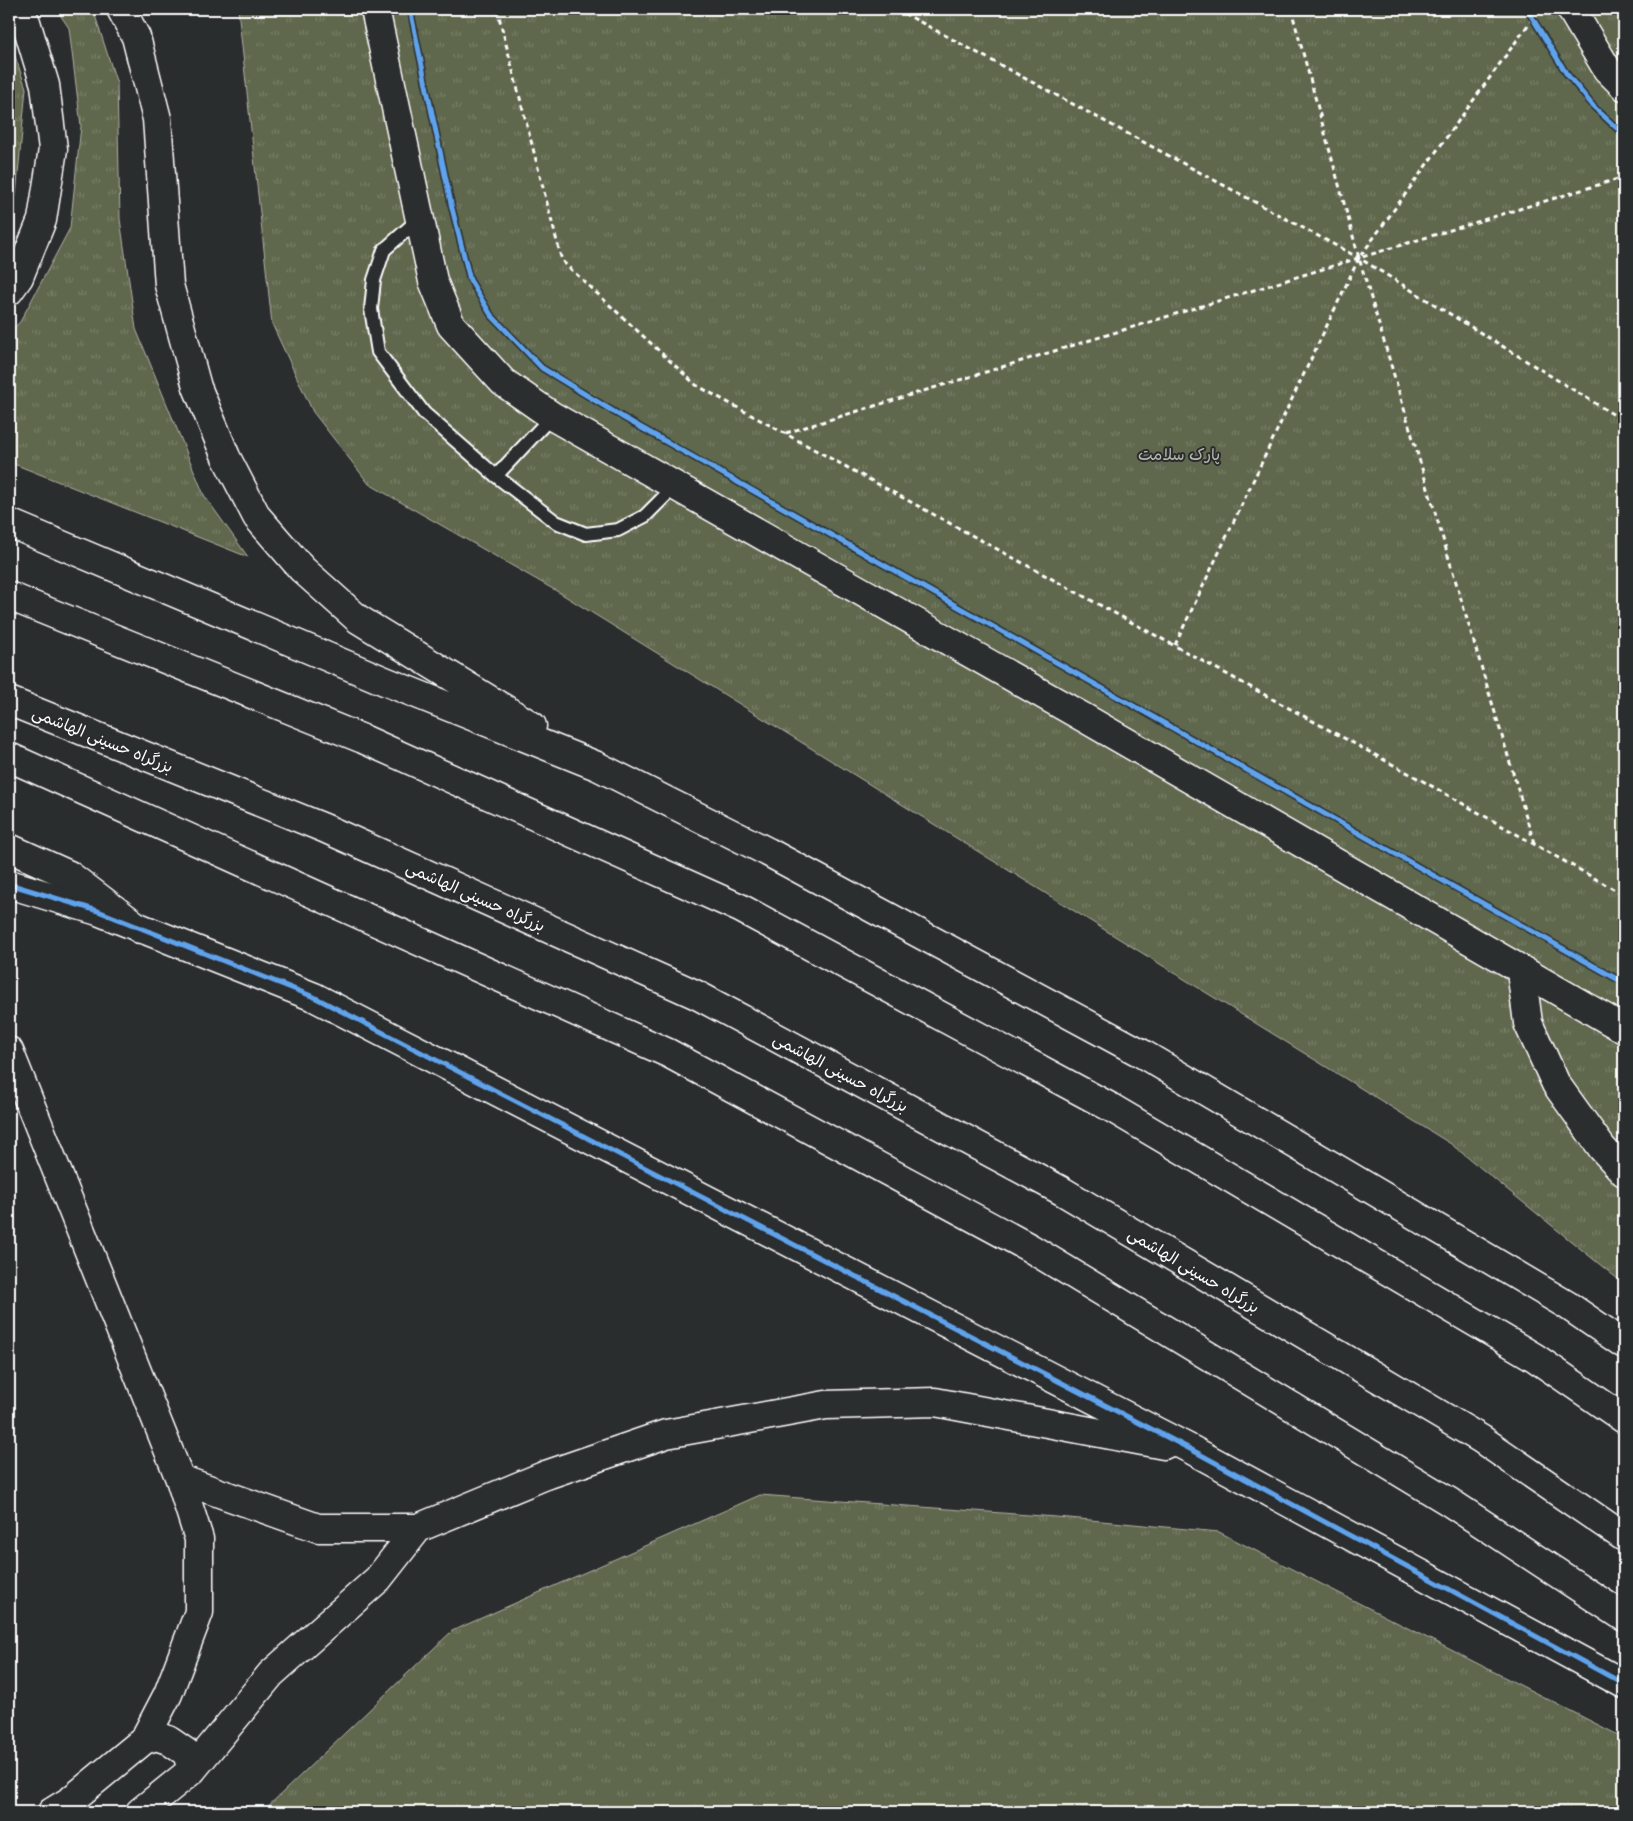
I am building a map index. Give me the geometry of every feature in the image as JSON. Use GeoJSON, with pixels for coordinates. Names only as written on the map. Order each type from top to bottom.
{"type":"FeatureCollection","features":[{"type":"Feature","properties":{"kind":"main road"},"geometry":{"type":"LineString","coordinates":[[9,291],[19,277],[42,220],[53,149],[45,85],[26,22],[18,9]]}},
{"type":"Feature","properties":{"kind":"main road"},"geometry":{"type":"LineString","coordinates":[[121,9],[136,37],[157,119],[169,284],[174,303],[197,387],[226,457],[257,517],[302,569],[358,619],[597,766]]}},
{"type":"Feature","properties":{"kind":"main road"},"geometry":{"type":"LineString","coordinates":[[375,9],[433,281],[451,325],[503,382],[552,416],[1088,720],[1624,1029]]}},
{"type":"Feature","properties":{"kind":"main road"},"geometry":{"type":"LineString","coordinates":[[1571,9],[1607,69],[1624,86]]}},
{"type":"Feature","properties":{"kind":"main road"},"geometry":{"type":"LineString","coordinates":[[9,523],[378,678],[597,766],[768,852],[1141,1053],[1559,1300],[1624,1344]]}},
{"type":"Feature","properties":{"kind":"main road"},"geometry":{"type":"LineString","coordinates":[[9,596],[362,739],[740,908],[1110,1107],[1534,1357],[1624,1420]]}},
{"type":"Feature","properties":{"kind":"main road","name":"بزرگراه حسینی الهاشمی"},"geometry":{"type":"LineString","coordinates":[[9,700],[324,828],[697,995],[1062,1191],[1481,1439],[1624,1537]]}},
{"type":"Feature","properties":{"kind":"main road"},"geometry":{"type":"LineString","coordinates":[[9,757],[668,1053],[1030,1248],[1448,1501],[1624,1617]]}},
{"type":"Feature","properties":{"kind":"main road"},"geometry":{"type":"LineString","coordinates":[[9,848],[69,876],[140,929]]}},
{"type":"Feature","properties":{"kind":"main road"},"geometry":{"type":"LineString","coordinates":[[9,884],[98,911],[314,997],[1192,1450],[1624,1684]]}},
{"type":"Feature","properties":{"kind":"main road"},"geometry":{"type":"LineString","coordinates":[[1520,970],[1528,1023],[1556,1084],[1602,1148],[1624,1172]]}},
{"type":"Feature","properties":{"kind":"main road"},"geometry":{"type":"LineString","coordinates":[[9,1051],[180,1479],[199,1540],[199,1612],[168,1694],[144,1740]]}},
{"type":"Feature","properties":{"kind":"main road"},"geometry":{"type":"LineString","coordinates":[[180,1479],[318,1528],[418,1528],[546,1475],[666,1434],[826,1405],[935,1402],[1192,1450]]}},
{"type":"Feature","properties":{"kind":"main road"},"geometry":{"type":"LineString","coordinates":[[140,1812],[192,1770],[271,1674],[378,1579],[418,1528]]}},
{"type":"Feature","properties":{"kind":"main road"},"geometry":{"type":"LineString","coordinates":[[52,1812],[70,1801],[144,1740],[156,1736],[168,1740],[187,1753],[192,1770]]}},
{"type":"Feature","properties":{"kind":"lane"},"geometry":{"type":"LineString","coordinates":[[420,218],[384,250],[374,280],[371,309],[378,352],[424,413],[496,476],[556,522],[586,534],[618,530],[645,516],[675,486]]}},
{"type":"Feature","properties":{"kind":"lane"},"geometry":{"type":"LineString","coordinates":[[496,476],[552,416]]}},
{"type":"Feature","properties":{"kind":"path"},"geometry":{"type":"LineString","coordinates":[[497,9],[562,261],[696,385],[1421,780],[1624,895]]}},
{"type":"Feature","properties":{"kind":"path"},"geometry":{"type":"LineString","coordinates":[[896,9],[1359,258],[1624,422]]}},
{"type":"Feature","properties":{"kind":"path"},"geometry":{"type":"LineString","coordinates":[[1291,9],[1359,258],[1534,843]]}},
{"type":"Feature","properties":{"kind":"path"},"geometry":{"type":"LineString","coordinates":[[1175,645],[1359,258],[1531,16],[1537,26]]}},
{"type":"Feature","properties":{"kind":"path"},"geometry":{"type":"LineString","coordinates":[[786,433],[1624,176]]}},
{"type":"Feature","properties":{"kind":"green space"},"geometry":{"type":"Polygon","coordinates":[[[56,9],[93,9],[117,84],[120,219],[136,329],[204,495],[248,557],[9,462],[9,332],[20,322],[70,228],[81,126],[69,28],[56,9]]]}},
{"type":"Feature","properties":{"kind":"green space","name":"پارک سلامت"},"geometry":{"type":"Polygon","coordinates":[[[238,9],[1624,9],[1624,1284],[1451,1144],[560,593],[369,484],[313,412],[272,324],[238,9]]]}},
{"type":"Feature","properties":{"kind":"green space"},"geometry":{"type":"Polygon","coordinates":[[[9,39],[26,88],[16,196],[9,213],[9,39]]]}},
{"type":"Feature","properties":{"kind":"green space"},"geometry":{"type":"Polygon","coordinates":[[[760,1495],[1069,1518],[1219,1532],[1624,1738],[1624,1812],[262,1812],[452,1631],[760,1495]]]}},
{"type":"Feature","properties":{"kind":"cycle path"},"geometry":{"type":"LineString","coordinates":[[410,9],[452,208],[470,280],[491,315],[542,368],[624,418],[1624,983]]}},
{"type":"Feature","properties":{"kind":"cycle path"},"geometry":{"type":"LineString","coordinates":[[1527,9],[1566,73],[1594,107],[1624,135]]}},
{"type":"Feature","properties":{"kind":"cycle path"},"geometry":{"type":"LineString","coordinates":[[9,884],[98,911],[314,997],[1192,1450],[1624,1684]]}}]}
